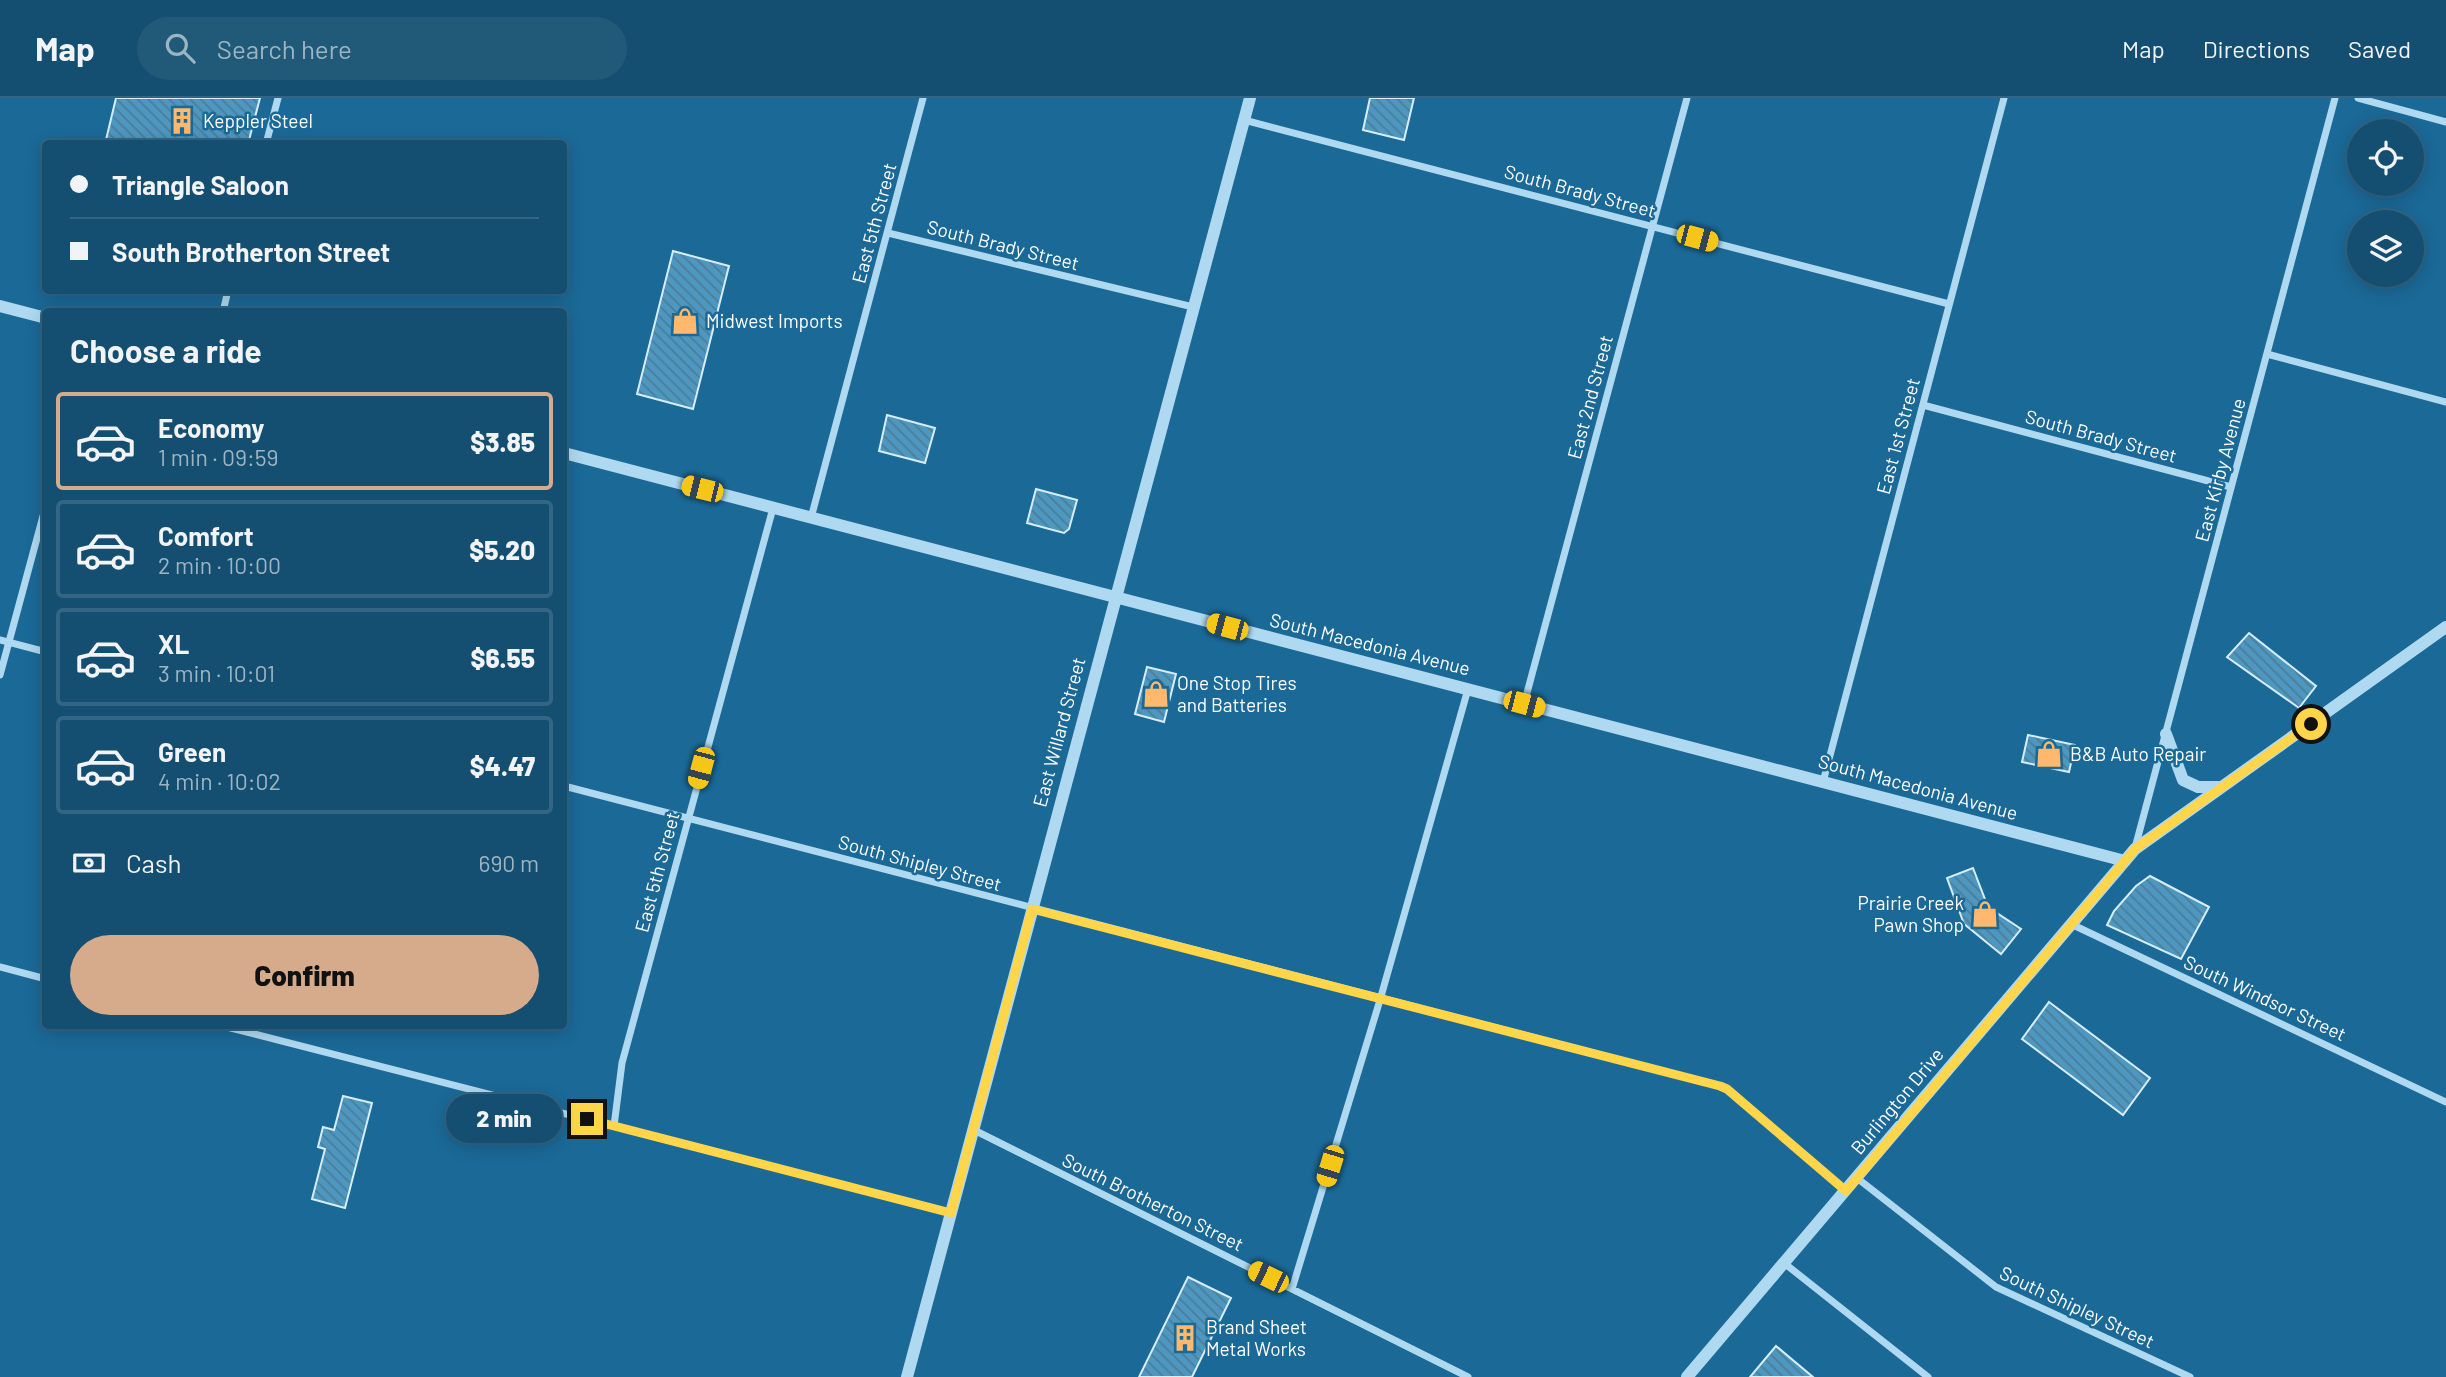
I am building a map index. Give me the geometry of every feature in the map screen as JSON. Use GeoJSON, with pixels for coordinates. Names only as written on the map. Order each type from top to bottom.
{"type":"FeatureCollection","features":[{"type":"Feature","properties":{"kind":"street"},"geometry":{"type":"LineString","coordinates":[[267,140],[278,98]]}},
{"type":"Feature","properties":{"kind":"street","name":"East 5th Street"},"geometry":{"type":"LineString","coordinates":[[811,518],[923,98]]}},
{"type":"Feature","properties":{"kind":"street","name":"East Willard Street"},"geometry":{"type":"LineString","coordinates":[[907,1377],[1250,98]]}},
{"type":"Feature","properties":{"kind":"street","name":"East 2nd Street"},"geometry":{"type":"LineString","coordinates":[[1524,704],[1687,98]]}},
{"type":"Feature","properties":{"kind":"street","name":"East 1st Street"},"geometry":{"type":"LineString","coordinates":[[1823,782],[2004,98]]}},
{"type":"Feature","properties":{"kind":"street","name":"East Kirby Avenue"},"geometry":{"type":"LineString","coordinates":[[2135,849],[2335,98]]}},
{"type":"Feature","properties":{"kind":"street"},"geometry":{"type":"LineString","coordinates":[[2358,98],[2446,122]]}},
{"type":"Feature","properties":{"kind":"street","name":"South Brady Street"},"geometry":{"type":"LineString","coordinates":[[1244,120],[1949,304]]}},
{"type":"Feature","properties":{"kind":"street","name":"South Brady Street"},"geometry":{"type":"LineString","coordinates":[[888,233],[1193,307]]}},
{"type":"Feature","properties":{"kind":"street"},"geometry":{"type":"LineString","coordinates":[[0,306],[42,317]]}},
{"type":"Feature","properties":{"kind":"street"},"geometry":{"type":"LineString","coordinates":[[2267,354],[2446,402]]}},
{"type":"Feature","properties":{"kind":"street","name":"South Brady Street"},"geometry":{"type":"LineString","coordinates":[[1923,405],[2231,487]]}},
{"type":"Feature","properties":{"kind":"street","name":"South Macedonia Avenue"},"geometry":{"type":"LineString","coordinates":[[567,454],[2125,861]]}},
{"type":"Feature","properties":{"kind":"street","name":"East 5th Street"},"geometry":{"type":"LineString","coordinates":[[614,1126],[622,1063],[773,508]]}},
{"type":"Feature","properties":{"kind":"street"},"geometry":{"type":"LineString","coordinates":[[0,676],[42,520]]}},
{"type":"Feature","properties":{"kind":"street","name":"Burlington Drive"},"geometry":{"type":"LineString","coordinates":[[1687,1377],[2135,849],[2446,627]]}},
{"type":"Feature","properties":{"kind":"street"},"geometry":{"type":"LineString","coordinates":[[0,640],[42,651]]}},
{"type":"Feature","properties":{"kind":"street"},"geometry":{"type":"LineString","coordinates":[[1292,1289],[1380,1000],[1468,689]]}},
{"type":"Feature","properties":{"kind":"street"},"geometry":{"type":"LineString","coordinates":[[2166,734],[2183,780],[2198,787],[2222,787]]}},
{"type":"Feature","properties":{"kind":"street","name":"South Shipley Street"},"geometry":{"type":"LineString","coordinates":[[567,787],[1727,1089],[1846,1191]]}},
{"type":"Feature","properties":{"kind":"street","name":"South Windsor Street"},"geometry":{"type":"LineString","coordinates":[[2071,924],[2446,1102]]}},
{"type":"Feature","properties":{"kind":"street"},"geometry":{"type":"LineString","coordinates":[[0,967],[42,978]]}},
{"type":"Feature","properties":{"kind":"street"},"geometry":{"type":"LineString","coordinates":[[235,1029],[951,1213]]}},
{"type":"Feature","properties":{"kind":"street","name":"South Brotherton Street"},"geometry":{"type":"LineString","coordinates":[[974,1130],[1468,1377]]}},
{"type":"Feature","properties":{"kind":"street","name":"South Shipley Street"},"geometry":{"type":"LineString","coordinates":[[1857,1178],[1996,1287],[2190,1377]]}},
{"type":"Feature","properties":{"kind":"street"},"geometry":{"type":"LineString","coordinates":[[1784,1263],[1928,1377]]}},
{"type":"Feature","properties":{"kind":"building","name":"Keppler Steel"},"geometry":{"type":"Polygon","coordinates":[[[116,98],[260,98],[249,140],[106,140],[116,98]]]}},
{"type":"Feature","properties":{"kind":"building"},"geometry":{"type":"Polygon","coordinates":[[[1370,98],[1414,98],[1404,140],[1363,130],[1370,98]]]}},
{"type":"Feature","properties":{"kind":"building","name":"Midwest Imports"},"geometry":{"type":"Polygon","coordinates":[[[673,251],[729,266],[693,409],[637,394],[673,251]]]}},
{"type":"Feature","properties":{"kind":"building"},"geometry":{"type":"Polygon","coordinates":[[[887,415],[935,428],[925,463],[879,451],[887,415]]]}},
{"type":"Feature","properties":{"kind":"building"},"geometry":{"type":"Polygon","coordinates":[[[1036,489],[1077,500],[1069,529],[1064,533],[1027,523],[1036,489]]]}},
{"type":"Feature","properties":{"kind":"building"},"geometry":{"type":"Polygon","coordinates":[[[2249,633],[2316,686],[2299,708],[2227,657],[2249,633]]]}},
{"type":"Feature","properties":{"kind":"building","name":"One Stop Tires and Batteries"},"geometry":{"type":"Polygon","coordinates":[[[1147,667],[1176,674],[1164,722],[1135,714],[1147,667]]]}},
{"type":"Feature","properties":{"kind":"building","name":"B&B Auto Repair"},"geometry":{"type":"Polygon","coordinates":[[[2028,735],[2075,745],[2069,772],[2022,762],[2028,735]]]}},
{"type":"Feature","properties":{"kind":"building","name":"Prairie Creek Pawn Shop"},"geometry":{"type":"Polygon","coordinates":[[[1973,868],[1988,907],[2021,929],[2001,954],[1964,924],[1947,878],[1973,868]]]}},
{"type":"Feature","properties":{"kind":"building"},"geometry":{"type":"Polygon","coordinates":[[[2150,876],[2209,907],[2181,959],[2107,925],[2114,911],[2136,886],[2150,876]]]}},
{"type":"Feature","properties":{"kind":"building"},"geometry":{"type":"Polygon","coordinates":[[[2049,1002],[2150,1078],[2123,1115],[2022,1039],[2049,1002]]]}},
{"type":"Feature","properties":{"kind":"building"},"geometry":{"type":"Polygon","coordinates":[[[343,1096],[372,1103],[345,1208],[312,1199],[325,1149],[318,1147],[323,1127],[334,1130],[343,1096]]]}},
{"type":"Feature","properties":{"kind":"building","name":"Brand Sheet Metal Works"},"geometry":{"type":"Polygon","coordinates":[[[1188,1277],[1231,1298],[1192,1377],[1139,1377],[1188,1277]]]}},
{"type":"Feature","properties":{"kind":"building"},"geometry":{"type":"Polygon","coordinates":[[[1776,1346],[1813,1377],[1750,1377],[1776,1346]]]}},
{"type":"Feature","properties":{"kind":"place","name":"Keppler Steel"},"geometry":{"type":"Point","coordinates":[182,121]}},
{"type":"Feature","properties":{"kind":"place","name":"Midwest Imports"},"geometry":{"type":"Point","coordinates":[685,321]}},
{"type":"Feature","properties":{"kind":"place","name":"One Stop Tires and Batteries"},"geometry":{"type":"Point","coordinates":[1156,694]}},
{"type":"Feature","properties":{"kind":"place","name":"B&B Auto Repair"},"geometry":{"type":"Point","coordinates":[2049,754]}},
{"type":"Feature","properties":{"kind":"place","name":"Prairie Creek Pawn Shop"},"geometry":{"type":"Point","coordinates":[1985,914]}},
{"type":"Feature","properties":{"kind":"place","name":"Brand Sheet Metal Works"},"geometry":{"type":"Point","coordinates":[1185,1338]}},
{"type":"Feature","properties":{"kind":"route"},"geometry":{"type":"LineString","coordinates":[[587,1119],[951,1213],[1032,909],[1720,1086],[1727,1089],[1846,1191],[2135,849],[2311,724]]}}]}
